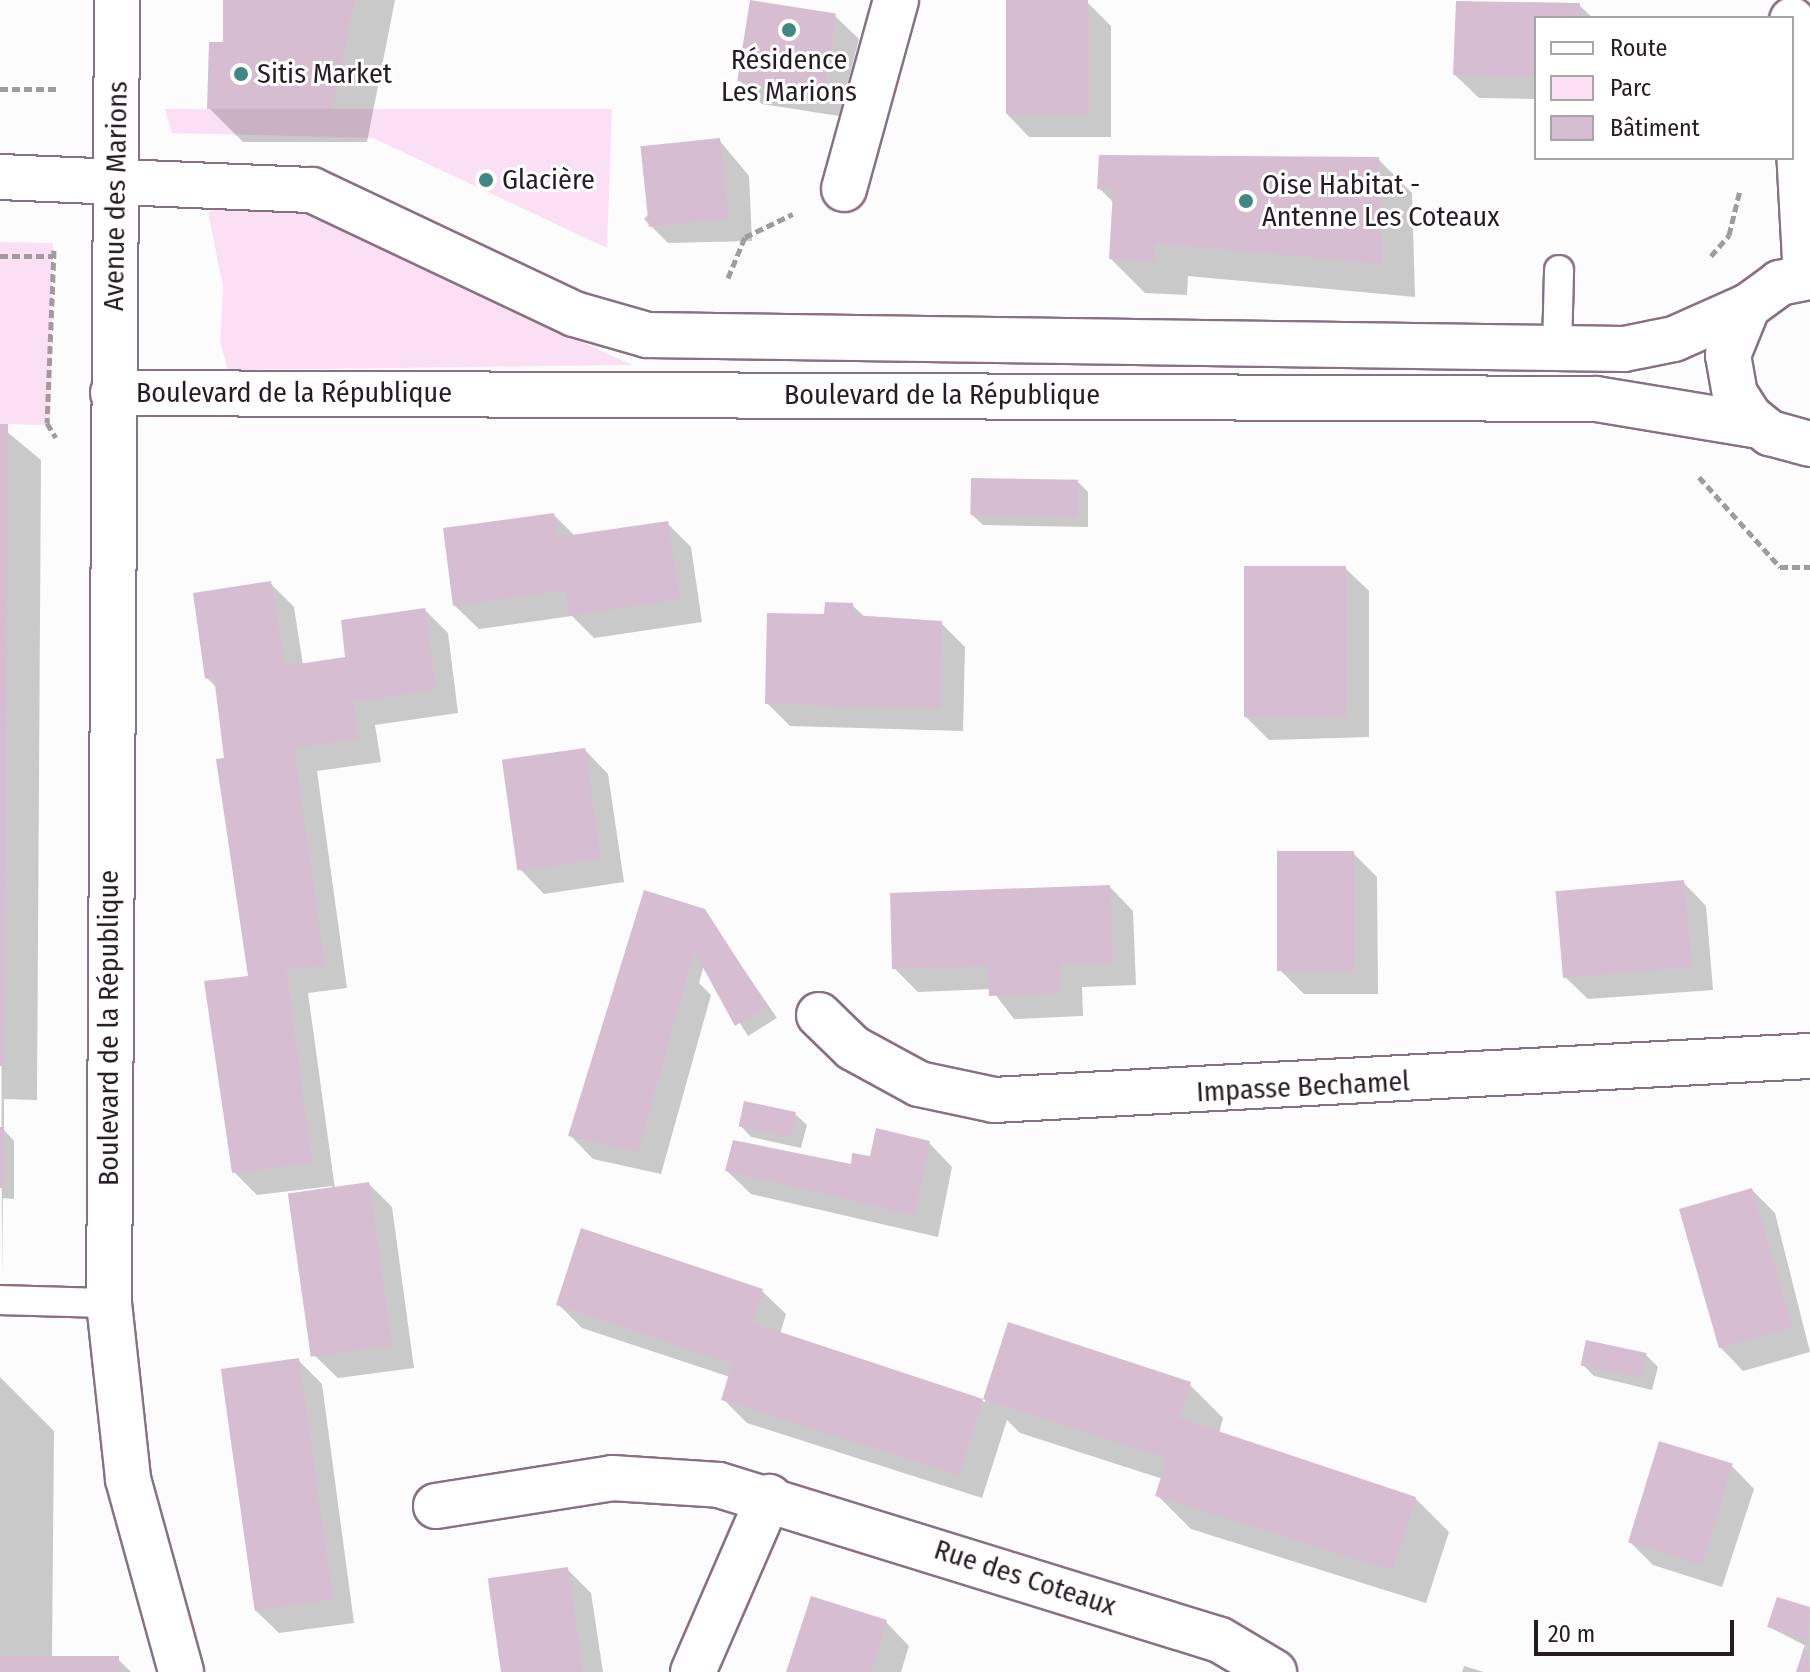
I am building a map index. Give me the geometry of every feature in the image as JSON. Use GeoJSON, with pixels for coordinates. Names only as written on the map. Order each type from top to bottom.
{"type":"FeatureCollection","features":[{"type":"Feature","properties":{"kind":"street","name":"Avenue des Marions"},"geometry":{"type":"LineString","coordinates":[[113,393],[117,0]]}},
{"type":"Feature","properties":{"kind":"street"},"geometry":{"type":"LineString","coordinates":[[844,189],[896,0]]}},
{"type":"Feature","properties":{"kind":"street"},"geometry":{"type":"LineString","coordinates":[[1794,51],[1808,277]]}},
{"type":"Feature","properties":{"kind":"street","name":"Boulevard de la République"},"geometry":{"type":"LineString","coordinates":[[0,177],[312,190],[574,314],[647,335],[1557,349],[1650,345],[1748,306],[1780,283],[1808,277]]}},
{"type":"Feature","properties":{"kind":"street"},"geometry":{"type":"LineString","coordinates":[[1748,306],[1734,329],[1729,369],[1735,394],[1759,426]]}},
{"type":"Feature","properties":{"kind":"street","name":"Boulevard de la République"},"geometry":{"type":"LineString","coordinates":[[181,1672],[128,1479],[109,1303],[113,393],[1596,399],[1759,426],[1810,444]]}},
{"type":"Feature","properties":{"kind":"street","name":"Impasse Bechamel"},"geometry":{"type":"LineString","coordinates":[[819,1015],[853,1048],[919,1084],[994,1100],[1810,1056]]}},
{"type":"Feature","properties":{"kind":"street","name":"Rue des Coteaux"},"geometry":{"type":"LineString","coordinates":[[436,1506],[644,1477],[769,1497],[1220,1640],[1274,1672]]}},
{"type":"Feature","properties":{"kind":"street"},"geometry":{"type":"LineString","coordinates":[[693,1672],[769,1497]]}},
{"type":"Feature","properties":{"kind":"lane"},"geometry":{"type":"LineString","coordinates":[[1557,349],[1559,270]]}},
{"type":"Feature","properties":{"kind":"lane"},"geometry":{"type":"LineString","coordinates":[[0,1300],[109,1303]]}},
{"type":"Feature","properties":{"kind":"path"},"geometry":{"type":"LineString","coordinates":[[0,89],[64,90],[62,178]]}},
{"type":"Feature","properties":{"kind":"path"},"geometry":{"type":"LineString","coordinates":[[0,256],[53,256]]}},
{"type":"Feature","properties":{"kind":"green space"},"geometry":{"type":"Polygon","coordinates":[[[165,109],[612,109],[607,248],[373,138],[172,133],[165,109]]]}},
{"type":"Feature","properties":{"kind":"green space"},"geometry":{"type":"Polygon","coordinates":[[[237,205],[296,210],[632,365],[228,370],[220,341],[223,287],[208,212],[237,205]]]}},
{"type":"Feature","properties":{"kind":"green space"},"geometry":{"type":"Polygon","coordinates":[[[0,242],[53,243],[50,425],[0,424],[0,242]]]}},
{"type":"Feature","properties":{"kind":"building"},"geometry":{"type":"Polygon","coordinates":[[[223,0],[355,0],[333,109],[207,109],[209,42],[223,42],[223,0]]]}},
{"type":"Feature","properties":{"kind":"building","name":"Résidence Les Marions"},"geometry":{"type":"Polygon","coordinates":[[[750,0],[836,14],[823,95],[737,81],[750,0]]]}},
{"type":"Feature","properties":{"kind":"building"},"geometry":{"type":"Polygon","coordinates":[[[1006,0],[1088,0],[1088,114],[1006,114],[1006,0]]]}},
{"type":"Feature","properties":{"kind":"building"},"geometry":{"type":"Polygon","coordinates":[[[1456,1],[1580,3],[1580,16],[1534,16],[1534,77],[1453,75],[1456,1]]]}},
{"type":"Feature","properties":{"kind":"building","name":"Résidence Les Marions"},"geometry":{"type":"Polygon","coordinates":[[[720,138],[728,219],[649,227],[640,146],[720,138]]]}},
{"type":"Feature","properties":{"kind":"building","name":"Oise Habitat - Antenne Les Coteaux"},"geometry":{"type":"Polygon","coordinates":[[[1099,155],[1379,157],[1382,264],[1155,243],[1154,262],[1109,259],[1113,190],[1097,189],[1099,155]]]}},
{"type":"Feature","properties":{"kind":"building"},"geometry":{"type":"Polygon","coordinates":[[[0,424],[8,424],[4,1066],[0,1066],[0,424]]]}},
{"type":"Feature","properties":{"kind":"building"},"geometry":{"type":"Polygon","coordinates":[[[971,478],[1078,480],[1077,517],[970,515],[971,478]]]}},
{"type":"Feature","properties":{"kind":"building"},"geometry":{"type":"Polygon","coordinates":[[[554,513],[558,537],[668,521],[680,599],[569,616],[566,590],[453,606],[443,528],[554,513]]]}},
{"type":"Feature","properties":{"kind":"building"},"geometry":{"type":"Polygon","coordinates":[[[1244,566],[1346,566],[1346,717],[1244,717],[1244,566]]]}},
{"type":"Feature","properties":{"kind":"building"},"geometry":{"type":"Polygon","coordinates":[[[271,581],[285,666],[345,657],[341,620],[425,608],[436,690],[353,702],[358,739],[294,748],[325,965],[286,970],[312,1163],[232,1173],[204,981],[248,976],[216,759],[224,758],[214,677],[205,679],[193,593],[271,581]]]}},
{"type":"Feature","properties":{"kind":"building"},"geometry":{"type":"Polygon","coordinates":[[[825,602],[853,603],[853,615],[942,621],[940,708],[765,704],[767,613],[824,614],[825,602]]]}},
{"type":"Feature","properties":{"kind":"building"},"geometry":{"type":"Polygon","coordinates":[[[585,748],[601,859],[517,871],[502,760],[585,748]]]}},
{"type":"Feature","properties":{"kind":"building"},"geometry":{"type":"Polygon","coordinates":[[[1277,851],[1354,851],[1354,971],[1277,971],[1277,851]]]}},
{"type":"Feature","properties":{"kind":"building"},"geometry":{"type":"Polygon","coordinates":[[[1684,880],[1692,967],[1563,978],[1555,891],[1684,880]]]}},
{"type":"Feature","properties":{"kind":"building"},"geometry":{"type":"Polygon","coordinates":[[[1110,885],[1113,962],[1060,965],[1060,993],[989,996],[988,966],[892,969],[890,893],[1110,885]]]}},
{"type":"Feature","properties":{"kind":"building"},"geometry":{"type":"Polygon","coordinates":[[[644,890],[705,909],[767,1006],[735,1026],[694,951],[638,1152],[568,1136],[644,890]]]}},
{"type":"Feature","properties":{"kind":"building"},"geometry":{"type":"Polygon","coordinates":[[[744,1101],[796,1112],[790,1137],[739,1126],[744,1101]]]}},
{"type":"Feature","properties":{"kind":"building"},"geometry":{"type":"Polygon","coordinates":[[[0,1127],[4,1127],[3,1188],[0,1188],[0,1127]]]}},
{"type":"Feature","properties":{"kind":"building"},"geometry":{"type":"Polygon","coordinates":[[[876,1128],[930,1141],[915,1215],[725,1171],[733,1140],[851,1164],[852,1153],[870,1156],[876,1128]]]}},
{"type":"Feature","properties":{"kind":"building"},"geometry":{"type":"Polygon","coordinates":[[[369,1182],[392,1345],[311,1357],[288,1193],[369,1182]]]}},
{"type":"Feature","properties":{"kind":"building"},"geometry":{"type":"Polygon","coordinates":[[[1752,1188],[1792,1327],[1719,1348],[1679,1209],[1752,1188]]]}},
{"type":"Feature","properties":{"kind":"building"},"geometry":{"type":"Polygon","coordinates":[[[581,1228],[763,1289],[753,1323],[983,1399],[959,1475],[721,1400],[732,1364],[556,1305],[581,1228]]]}},
{"type":"Feature","properties":{"kind":"building"},"geometry":{"type":"Polygon","coordinates":[[[1008,1322],[1191,1382],[1179,1418],[1416,1497],[1392,1570],[1155,1496],[1167,1458],[983,1399],[1008,1322]]]}},
{"type":"Feature","properties":{"kind":"building"},"geometry":{"type":"Polygon","coordinates":[[[1586,1340],[1647,1353],[1641,1378],[1581,1365],[1586,1340]]]}},
{"type":"Feature","properties":{"kind":"building"},"geometry":{"type":"Polygon","coordinates":[[[299,1358],[333,1600],[255,1611],[221,1369],[299,1358]]]}},
{"type":"Feature","properties":{"kind":"building"},"geometry":{"type":"Polygon","coordinates":[[[1659,1441],[1733,1464],[1702,1565],[1628,1542],[1659,1441]]]}},
{"type":"Feature","properties":{"kind":"building"},"geometry":{"type":"Polygon","coordinates":[[[568,1567],[583,1672],[501,1672],[488,1578],[568,1567]]]}},
{"type":"Feature","properties":{"kind":"building"},"geometry":{"type":"Polygon","coordinates":[[[811,1596],[887,1620],[871,1672],[786,1672],[811,1596]]]}},
{"type":"Feature","properties":{"kind":"building"},"geometry":{"type":"Polygon","coordinates":[[[1777,1597],[1810,1607],[1808,1640],[1767,1627],[1777,1597]]]}},
{"type":"Feature","properties":{"kind":"building"},"geometry":{"type":"Polygon","coordinates":[[[1805,1644],[1810,1672],[1796,1672],[1805,1644]]]}},
{"type":"Feature","properties":{"kind":"building"},"geometry":{"type":"Polygon","coordinates":[[[0,1656],[119,1656],[119,1672],[0,1672],[0,1656]]]}},
{"type":"Feature","properties":{"kind":"place","name":"Résidence Les Marions"},"geometry":{"type":"Point","coordinates":[789,30]}},
{"type":"Feature","properties":{"kind":"place","name":"Sitis Market"},"geometry":{"type":"Point","coordinates":[241,74]}},
{"type":"Feature","properties":{"kind":"place","name":"Glacière"},"geometry":{"type":"Point","coordinates":[486,180]}},
{"type":"Feature","properties":{"kind":"place","name":"Oise Habitat - Antenne Les Coteaux"},"geometry":{"type":"Point","coordinates":[1246,201]}}]}
